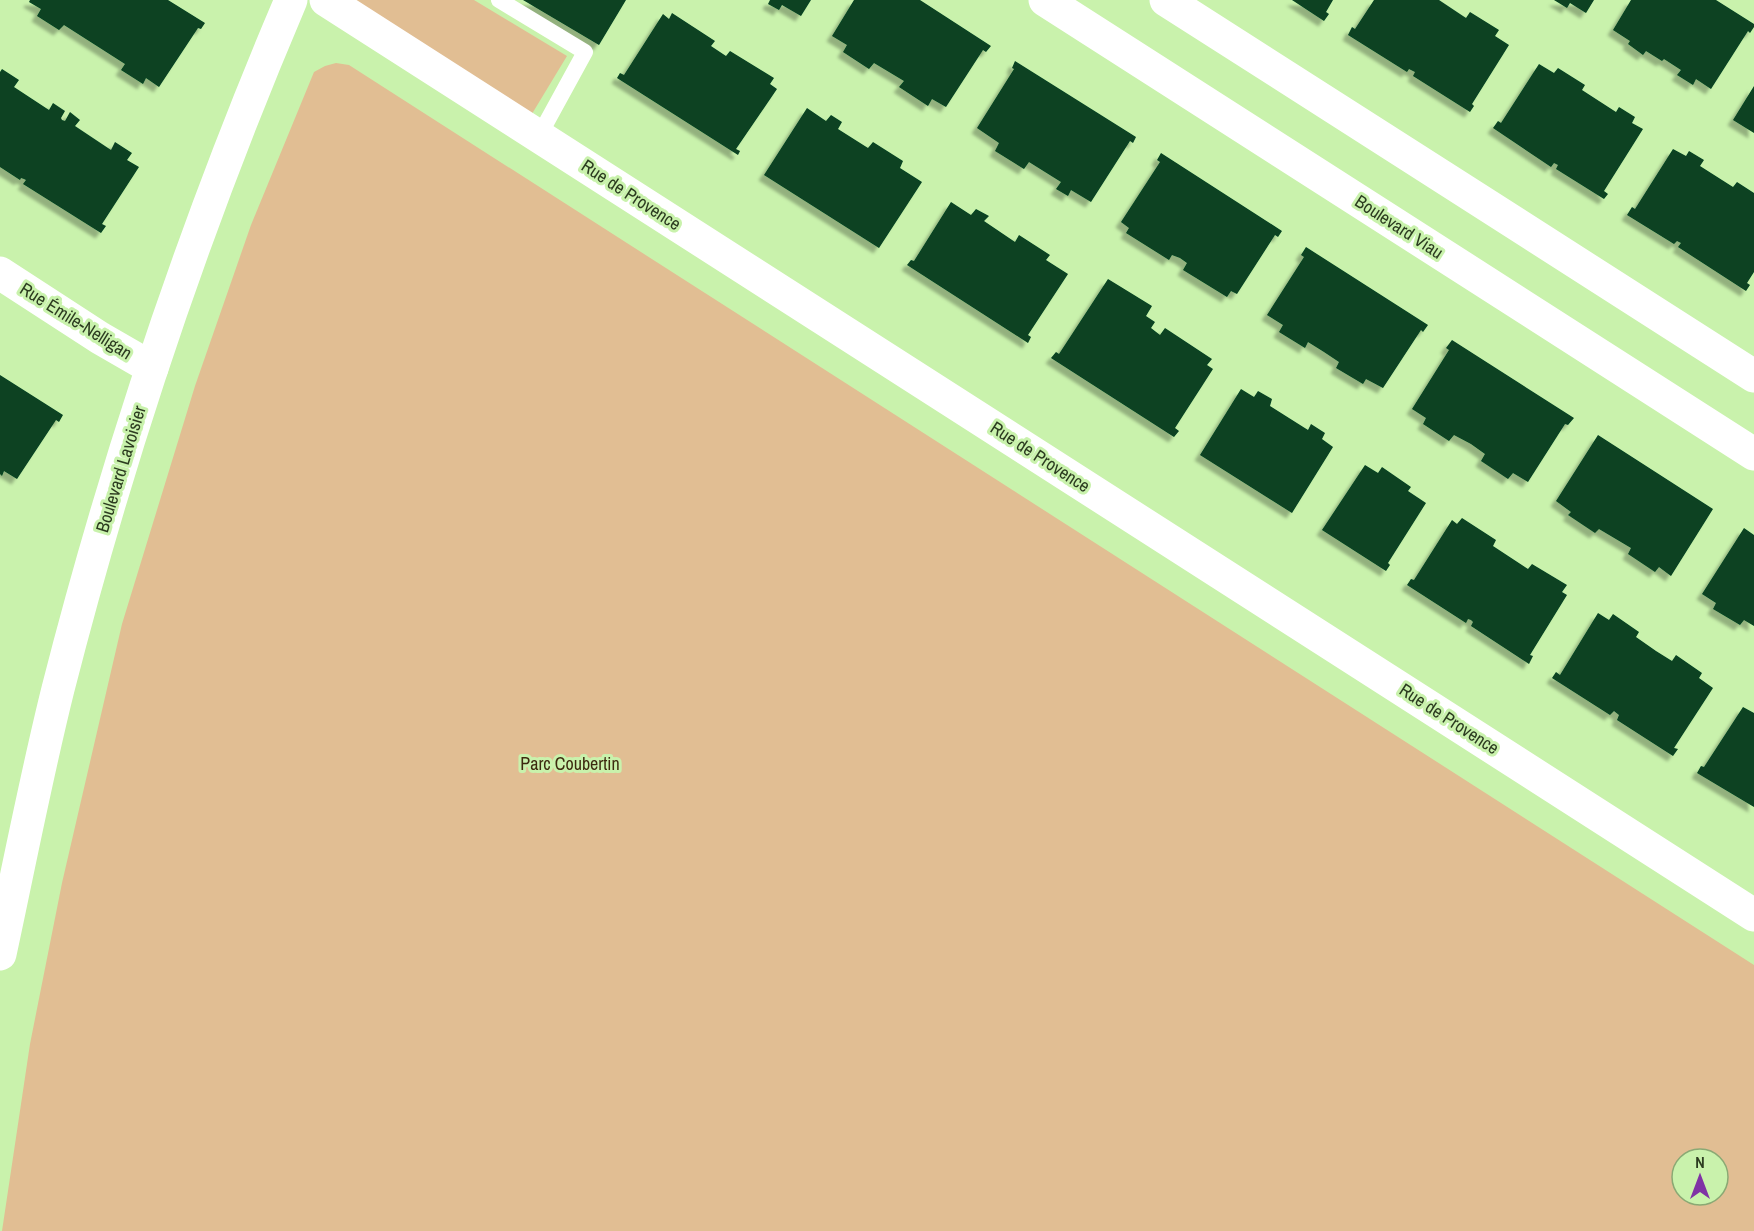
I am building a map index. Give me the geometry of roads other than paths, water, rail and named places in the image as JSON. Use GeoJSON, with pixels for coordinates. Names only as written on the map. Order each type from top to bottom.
{"type":"FeatureCollection","features":[{"type":"Feature","properties":{"kind":"street","name":"Boulevard Lavoisier"},"geometry":{"type":"LineString","coordinates":[[0,954],[58,692],[85,591],[152,368],[256,82],[291,0]]}},
{"type":"Feature","properties":{"kind":"street","name":"Rue de Provence"},"geometry":{"type":"LineString","coordinates":[[326,0],[1754,915]]}},
{"type":"Feature","properties":{"kind":"street","name":"Boulevard Viau"},"geometry":{"type":"LineString","coordinates":[[1045,0],[1754,454]]}},
{"type":"Feature","properties":{"kind":"street"},"geometry":{"type":"LineString","coordinates":[[1166,0],[1754,376]]}},
{"type":"Feature","properties":{"kind":"street","name":"Rue Émile-Nelligan"},"geometry":{"type":"LineString","coordinates":[[0,273],[100,338],[152,368]]}},
{"type":"Feature","properties":{"kind":"lane"},"geometry":{"type":"LineString","coordinates":[[499,0],[585,52],[539,136]]}},
{"type":"Feature","properties":{"kind":"park label","name":"Parc Coubertin"},"geometry":{"type":"Point","coordinates":[570,764]}}]}
